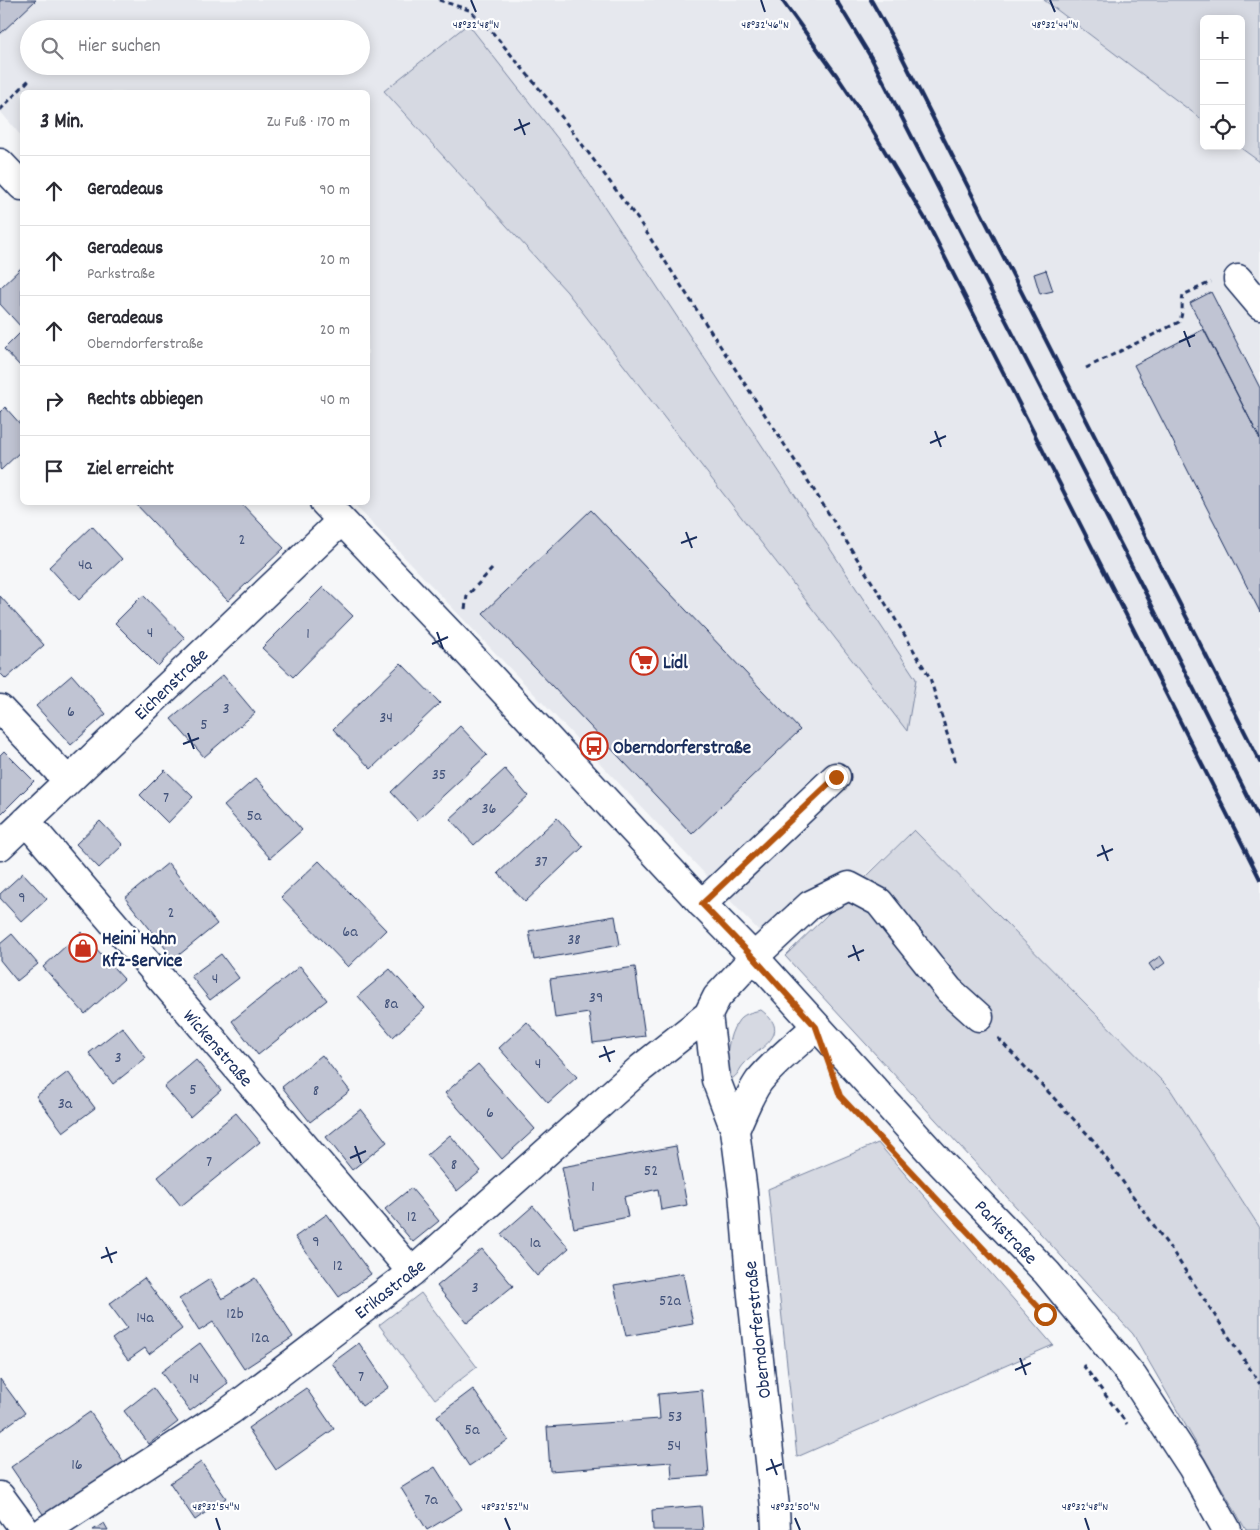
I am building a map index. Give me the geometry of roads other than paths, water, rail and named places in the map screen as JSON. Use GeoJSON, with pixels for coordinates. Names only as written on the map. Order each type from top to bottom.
{"type":"FeatureCollection","features":[{"type":"Feature","properties":{"kind":"street"},"geometry":{"type":"LineString","coordinates":[[0,163],[20,184]]}},
{"type":"Feature","properties":{"kind":"street"},"geometry":{"type":"LineString","coordinates":[[1238,279],[1260,305]]}},
{"type":"Feature","properties":{"kind":"street"},"geometry":{"type":"LineString","coordinates":[[332,512],[754,958]]}},
{"type":"Feature","properties":{"kind":"street","name":"Eichenstraße"},"geometry":{"type":"LineString","coordinates":[[0,846],[68,781],[332,512]]}},
{"type":"Feature","properties":{"kind":"street"},"geometry":{"type":"LineString","coordinates":[[0,709],[68,781]]}},
{"type":"Feature","properties":{"kind":"street"},"geometry":{"type":"LineString","coordinates":[[702,904],[836,777]]}},
{"type":"Feature","properties":{"kind":"street","name":"Wickenstraße"},"geometry":{"type":"LineString","coordinates":[[26,821],[412,1272]]}},
{"type":"Feature","properties":{"kind":"street"},"geometry":{"type":"LineString","coordinates":[[708,1015],[717,997],[754,958],[810,905],[849,886],[879,902],[949,990],[979,1017]]}},
{"type":"Feature","properties":{"kind":"street","name":"Parkstraße"},"geometry":{"type":"LineString","coordinates":[[754,958],[938,1160],[1047,1273],[1126,1370],[1192,1467],[1227,1530]]}},
{"type":"Feature","properties":{"kind":"street","name":"Erikastraße"},"geometry":{"type":"LineString","coordinates":[[46,1530],[234,1408],[412,1272],[646,1074],[708,1015]]}},
{"type":"Feature","properties":{"kind":"street","name":"Oberndorferstraße"},"geometry":{"type":"LineString","coordinates":[[708,1015],[716,1080],[735,1130],[743,1192],[776,1530]]}},
{"type":"Feature","properties":{"kind":"street"},"geometry":{"type":"LineString","coordinates":[[735,1130],[759,1082],[775,1064],[816,1027]]}},
{"type":"Feature","properties":{"kind":"street"},"geometry":{"type":"LineString","coordinates":[[0,1496],[25,1530]]}},
{"type":"Feature","properties":{"kind":"railway"},"geometry":{"type":"LineString","coordinates":[[782,0],[865,118],[927,222],[1260,879]]}},
{"type":"Feature","properties":{"kind":"railway"},"geometry":{"type":"LineString","coordinates":[[836,0],[872,59],[1260,821]]}},
{"type":"Feature","properties":{"kind":"railway"},"geometry":{"type":"LineString","coordinates":[[871,0],[892,37],[1260,762]]}},
{"type":"Feature","properties":{"kind":"place","name":"Lidl"},"geometry":{"type":"Point","coordinates":[644,661]}},
{"type":"Feature","properties":{"kind":"place","name":"Oberndorferstraße"},"geometry":{"type":"Point","coordinates":[594,746]}},
{"type":"Feature","properties":{"kind":"place","name":"Heini Hahn Kfz-Service"},"geometry":{"type":"Point","coordinates":[83,948]}}]}
